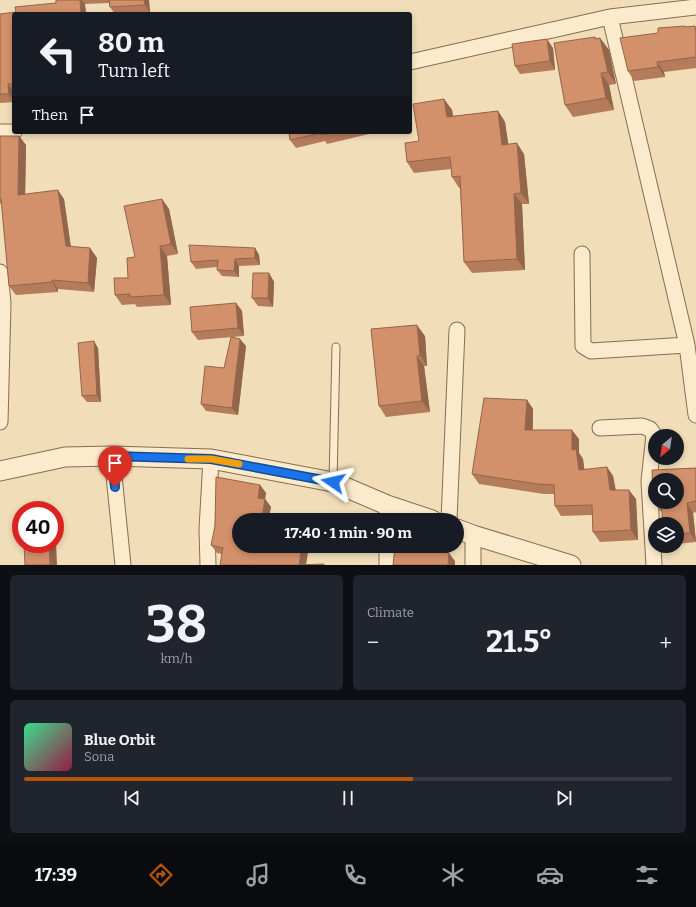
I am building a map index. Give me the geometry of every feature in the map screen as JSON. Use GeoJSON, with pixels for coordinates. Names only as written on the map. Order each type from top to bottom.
{"type":"FeatureCollection","features":[{"type":"Feature","properties":{"kind":"street"},"geometry":{"type":"LineString","coordinates":[[412,62],[610,17],[696,7]]}},
{"type":"Feature","properties":{"kind":"street"},"geometry":{"type":"LineString","coordinates":[[610,17],[687,345],[696,415]]}},
{"type":"Feature","properties":{"kind":"street"},"geometry":{"type":"LineString","coordinates":[[0,132],[12,132]]}},
{"type":"Feature","properties":{"kind":"street"},"geometry":{"type":"LineString","coordinates":[[582,254],[583,346],[591,351],[687,345]]}},
{"type":"Feature","properties":{"kind":"street"},"geometry":{"type":"LineString","coordinates":[[0,272],[3,302],[0,422]]}},
{"type":"Feature","properties":{"kind":"street"},"geometry":{"type":"LineString","coordinates":[[449,513],[457,330]]}},
{"type":"Feature","properties":{"kind":"street"},"geometry":{"type":"LineString","coordinates":[[600,428],[642,426],[650,429],[654,435],[649,480],[654,565]]}},
{"type":"Feature","properties":{"kind":"street"},"geometry":{"type":"LineString","coordinates":[[0,471],[65,457],[112,456],[211,459],[333,482],[387,512]]}},
{"type":"Feature","properties":{"kind":"street"},"geometry":{"type":"LineString","coordinates":[[112,456],[123,565]]}},
{"type":"Feature","properties":{"kind":"street"},"geometry":{"type":"LineString","coordinates":[[208,565],[207,529],[211,459]]}},
{"type":"Feature","properties":{"kind":"street"},"geometry":{"type":"LineString","coordinates":[[465,532],[473,565]]}},
{"type":"Feature","properties":{"kind":"street"},"geometry":{"type":"LineString","coordinates":[[465,532],[571,565]]}},
{"type":"Feature","properties":{"kind":"street"},"geometry":{"type":"LineString","coordinates":[[387,553],[387,565]]}},
{"type":"Feature","properties":{"kind":"lane"},"geometry":{"type":"LineString","coordinates":[[333,482],[336,347]]}},
{"type":"Feature","properties":{"kind":"building"},"geometry":{"type":"Polygon","coordinates":[[[56,0],[80,0],[81,12],[16,12],[15,7],[56,3],[56,0]]]}},
{"type":"Feature","properties":{"kind":"building"},"geometry":{"type":"Polygon","coordinates":[[[109,0],[144,0],[145,5],[110,7],[109,0]]]}},
{"type":"Feature","properties":{"kind":"building"},"geometry":{"type":"Polygon","coordinates":[[[12,12],[12,84],[8,84],[9,94],[0,94],[0,14],[12,12]]]}},
{"type":"Feature","properties":{"kind":"building"},"geometry":{"type":"Polygon","coordinates":[[[695,26],[696,57],[657,62],[658,67],[628,71],[620,38],[658,33],[658,28],[695,26]]]}},
{"type":"Feature","properties":{"kind":"building"},"geometry":{"type":"Polygon","coordinates":[[[595,37],[595,39],[600,38],[608,72],[601,73],[606,98],[565,105],[554,43],[595,37]]]}},
{"type":"Feature","properties":{"kind":"building"},"geometry":{"type":"Polygon","coordinates":[[[547,39],[550,61],[515,66],[512,44],[547,39]]]}},
{"type":"Feature","properties":{"kind":"building"},"geometry":{"type":"Polygon","coordinates":[[[444,99],[447,117],[498,111],[502,145],[517,143],[521,193],[514,194],[517,259],[464,262],[460,176],[452,177],[450,157],[407,162],[405,143],[419,141],[413,104],[444,99]]]}},
{"type":"Feature","properties":{"kind":"building"},"geometry":{"type":"Polygon","coordinates":[[[289,134],[317,134],[290,140],[289,134]]]}},
{"type":"Feature","properties":{"kind":"building"},"geometry":{"type":"Polygon","coordinates":[[[0,136],[19,136],[18,195],[58,190],[66,246],[90,248],[88,283],[52,280],[52,282],[9,286],[0,199],[0,136]]]}},
{"type":"Feature","properties":{"kind":"building"},"geometry":{"type":"Polygon","coordinates":[[[162,199],[171,244],[160,246],[164,295],[130,297],[130,294],[115,295],[114,278],[128,278],[127,258],[135,257],[124,206],[162,199]]]}},
{"type":"Feature","properties":{"kind":"building"},"geometry":{"type":"Polygon","coordinates":[[[189,245],[255,248],[255,258],[235,259],[234,271],[217,270],[218,260],[191,262],[189,245]]]}},
{"type":"Feature","properties":{"kind":"building"},"geometry":{"type":"Polygon","coordinates":[[[253,273],[269,273],[268,298],[252,298],[253,273]]]}},
{"type":"Feature","properties":{"kind":"building"},"geometry":{"type":"Polygon","coordinates":[[[236,303],[238,328],[192,332],[190,307],[236,303]]]}},
{"type":"Feature","properties":{"kind":"building"},"geometry":{"type":"Polygon","coordinates":[[[417,325],[420,355],[417,356],[422,401],[379,406],[371,329],[417,325]]]}},
{"type":"Feature","properties":{"kind":"building"},"geometry":{"type":"Polygon","coordinates":[[[231,337],[240,339],[232,408],[201,404],[205,366],[224,368],[231,337]]]}},
{"type":"Feature","properties":{"kind":"building"},"geometry":{"type":"Polygon","coordinates":[[[94,341],[97,395],[82,396],[78,343],[94,341]]]}},
{"type":"Feature","properties":{"kind":"building"},"geometry":{"type":"Polygon","coordinates":[[[484,398],[527,400],[525,430],[572,430],[572,450],[576,449],[579,470],[607,467],[610,490],[629,490],[631,530],[593,532],[592,505],[555,506],[554,485],[472,474],[484,398]]]}},
{"type":"Feature","properties":{"kind":"building"},"geometry":{"type":"Polygon","coordinates":[[[696,468],[696,501],[687,503],[690,533],[684,533],[684,517],[662,517],[662,509],[684,509],[684,473],[652,473],[652,470],[696,468]]]}},
{"type":"Feature","properties":{"kind":"building"},"geometry":{"type":"Polygon","coordinates":[[[216,477],[260,485],[258,498],[265,499],[263,513],[232,513],[232,553],[301,553],[299,565],[220,565],[223,548],[211,545],[215,526],[216,477]]]}},
{"type":"Feature","properties":{"kind":"building"},"geometry":{"type":"Polygon","coordinates":[[[24,553],[49,553],[50,565],[25,565],[24,553]]]}},
{"type":"Feature","properties":{"kind":"building"},"geometry":{"type":"Polygon","coordinates":[[[394,553],[449,553],[448,565],[393,565],[394,553]]]}},
{"type":"Feature","properties":{"kind":"building"},"geometry":{"type":"Polygon","coordinates":[[[324,564],[324,565],[299,565],[324,564]]]}},
{"type":"Feature","properties":{"kind":"slow traffic"},"geometry":{"type":"LineString","coordinates":[[188,459],[211,459],[239,464]]}},
{"type":"Feature","properties":{"kind":"route"},"geometry":{"type":"LineString","coordinates":[[115,487],[112,456],[211,459],[333,482]]}}]}
